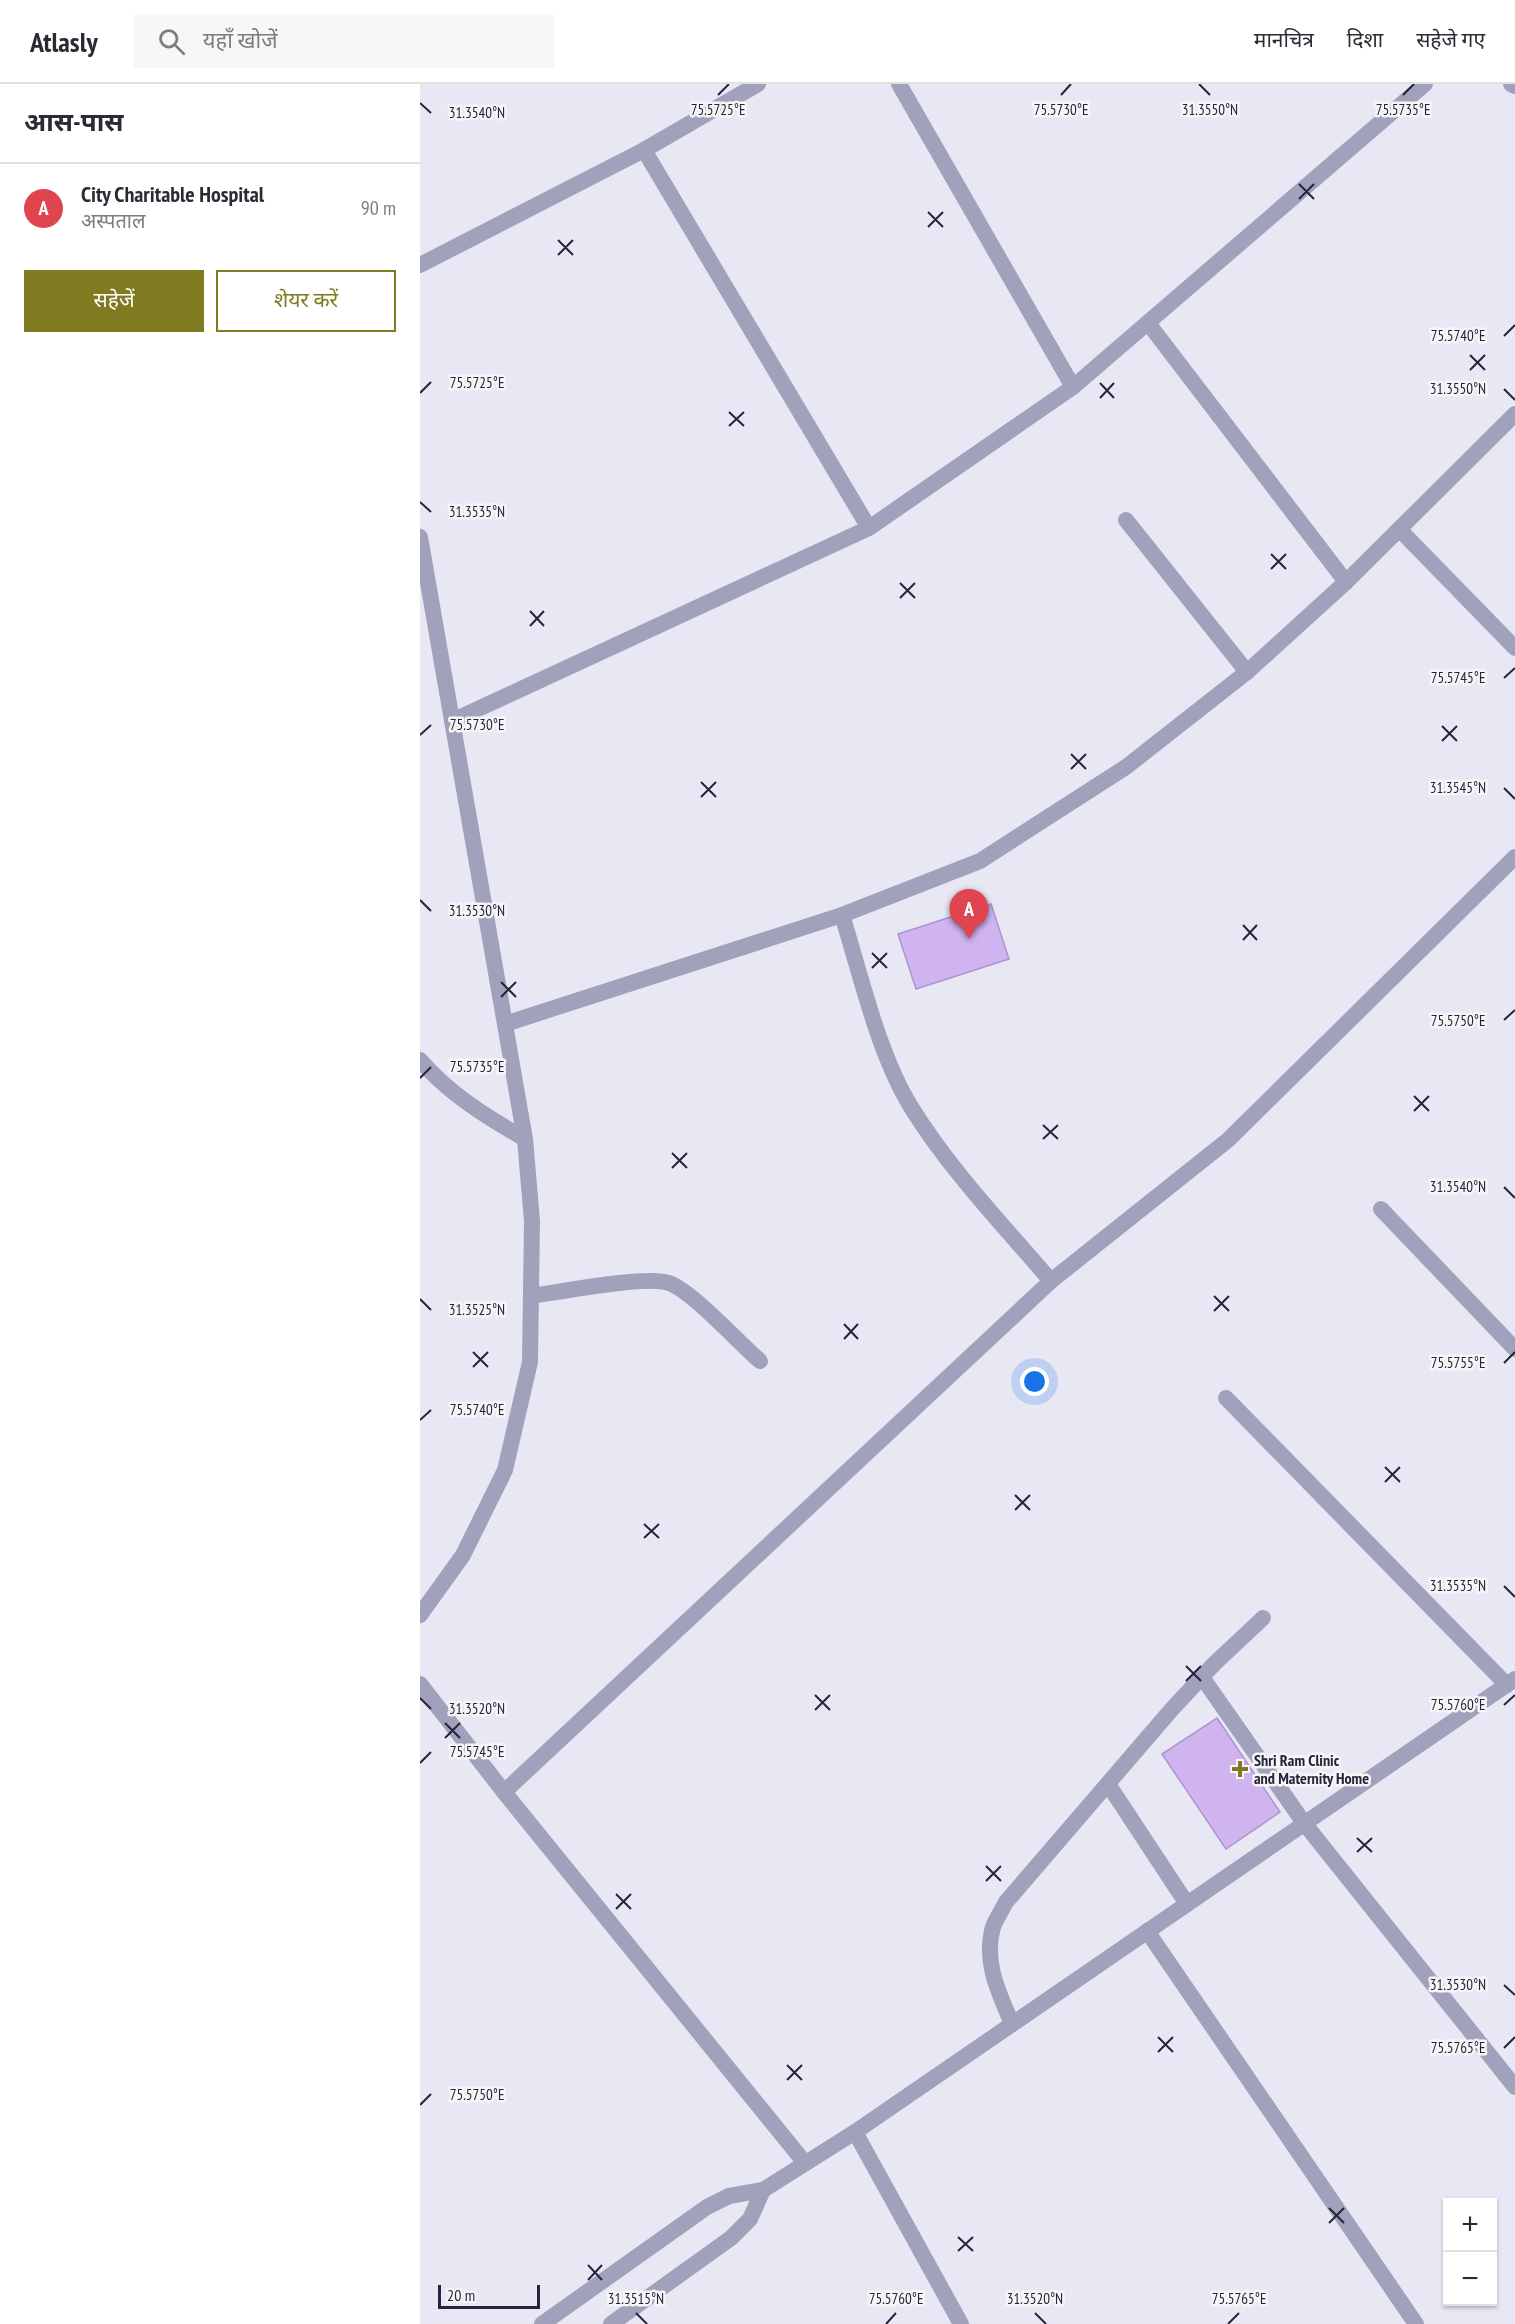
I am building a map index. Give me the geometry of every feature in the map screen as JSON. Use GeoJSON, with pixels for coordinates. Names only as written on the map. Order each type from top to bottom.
{"type":"FeatureCollection","features":[{"type":"Feature","properties":{"kind":"street"},"geometry":{"type":"LineString","coordinates":[[420,265],[644,150],[758,84]]}},
{"type":"Feature","properties":{"kind":"street"},"geometry":{"type":"LineString","coordinates":[[899,84],[1074,387]]}},
{"type":"Feature","properties":{"kind":"street"},"geometry":{"type":"LineString","coordinates":[[452,721],[869,528],[1074,387],[1425,84]]}},
{"type":"Feature","properties":{"kind":"street"},"geometry":{"type":"LineString","coordinates":[[644,150],[869,528]]}},
{"type":"Feature","properties":{"kind":"street"},"geometry":{"type":"LineString","coordinates":[[1148,324],[1346,582]]}},
{"type":"Feature","properties":{"kind":"street"},"geometry":{"type":"LineString","coordinates":[[505,1024],[842,915],[980,861],[1126,767],[1247,672],[1346,582],[1515,414]]}},
{"type":"Feature","properties":{"kind":"street"},"geometry":{"type":"LineString","coordinates":[[1126,520],[1247,672]]}},
{"type":"Feature","properties":{"kind":"street"},"geometry":{"type":"LineString","coordinates":[[1399,529],[1515,648]]}},
{"type":"Feature","properties":{"kind":"street"},"geometry":{"type":"LineString","coordinates":[[420,537],[525,1139],[532,1221],[530,1362],[505,1470],[463,1555],[420,1615]]}},
{"type":"Feature","properties":{"kind":"street"},"geometry":{"type":"LineString","coordinates":[[504,1792],[1050,1281],[1227,1140],[1515,857]]}},
{"type":"Feature","properties":{"kind":"street"},"geometry":{"type":"LineString","coordinates":[[842,915],[884,1050],[911,1106],[951,1163],[1050,1281]]}},
{"type":"Feature","properties":{"kind":"street"},"geometry":{"type":"LineString","coordinates":[[420,1060],[476,1111],[525,1139]]}},
{"type":"Feature","properties":{"kind":"street"},"geometry":{"type":"LineString","coordinates":[[1381,1209],[1515,1350]]}},
{"type":"Feature","properties":{"kind":"street"},"geometry":{"type":"LineString","coordinates":[[531,1296],[645,1281],[668,1282],[684,1292],[760,1361]]}},
{"type":"Feature","properties":{"kind":"street"},"geometry":{"type":"LineString","coordinates":[[542,2324],[707,2207],[729,2196],[763,2190],[855,2132],[1511,1682],[1226,1398]]}},
{"type":"Feature","properties":{"kind":"street"},"geometry":{"type":"LineString","coordinates":[[1012,2024],[994,1979],[989,1952],[993,1926],[1006,1902],[1202,1677],[1263,1618]]}},
{"type":"Feature","properties":{"kind":"street"},"geometry":{"type":"LineString","coordinates":[[1202,1677],[1304,1824],[1515,2087]]}},
{"type":"Feature","properties":{"kind":"street"},"geometry":{"type":"LineString","coordinates":[[420,1684],[504,1792],[805,2163]]}},
{"type":"Feature","properties":{"kind":"street"},"geometry":{"type":"LineString","coordinates":[[1108,1784],[1187,1904]]}},
{"type":"Feature","properties":{"kind":"street"},"geometry":{"type":"LineString","coordinates":[[1147,1931],[1416,2324]]}},
{"type":"Feature","properties":{"kind":"street"},"geometry":{"type":"LineString","coordinates":[[855,2132],[961,2324]]}},
{"type":"Feature","properties":{"kind":"street"},"geometry":{"type":"LineString","coordinates":[[611,2324],[731,2238],[750,2219],[763,2190]]}},
{"type":"Feature","properties":{"kind":"building"},"geometry":{"type":"Polygon","coordinates":[[[991,904],[1009,959],[916,989],[898,934],[991,904]]]}},
{"type":"Feature","properties":{"kind":"building"},"geometry":{"type":"Polygon","coordinates":[[[1217,1718],[1280,1812],[1226,1849],[1162,1754],[1217,1718]]]}},
{"type":"Feature","properties":{"kind":"place","name":"City Charitable Hospital"},"geometry":{"type":"Point","coordinates":[969,939]}},
{"type":"Feature","properties":{"kind":"place","name":"Shri Ram Clinic and Maternity Home"},"geometry":{"type":"Point","coordinates":[1240,1769]}}]}
